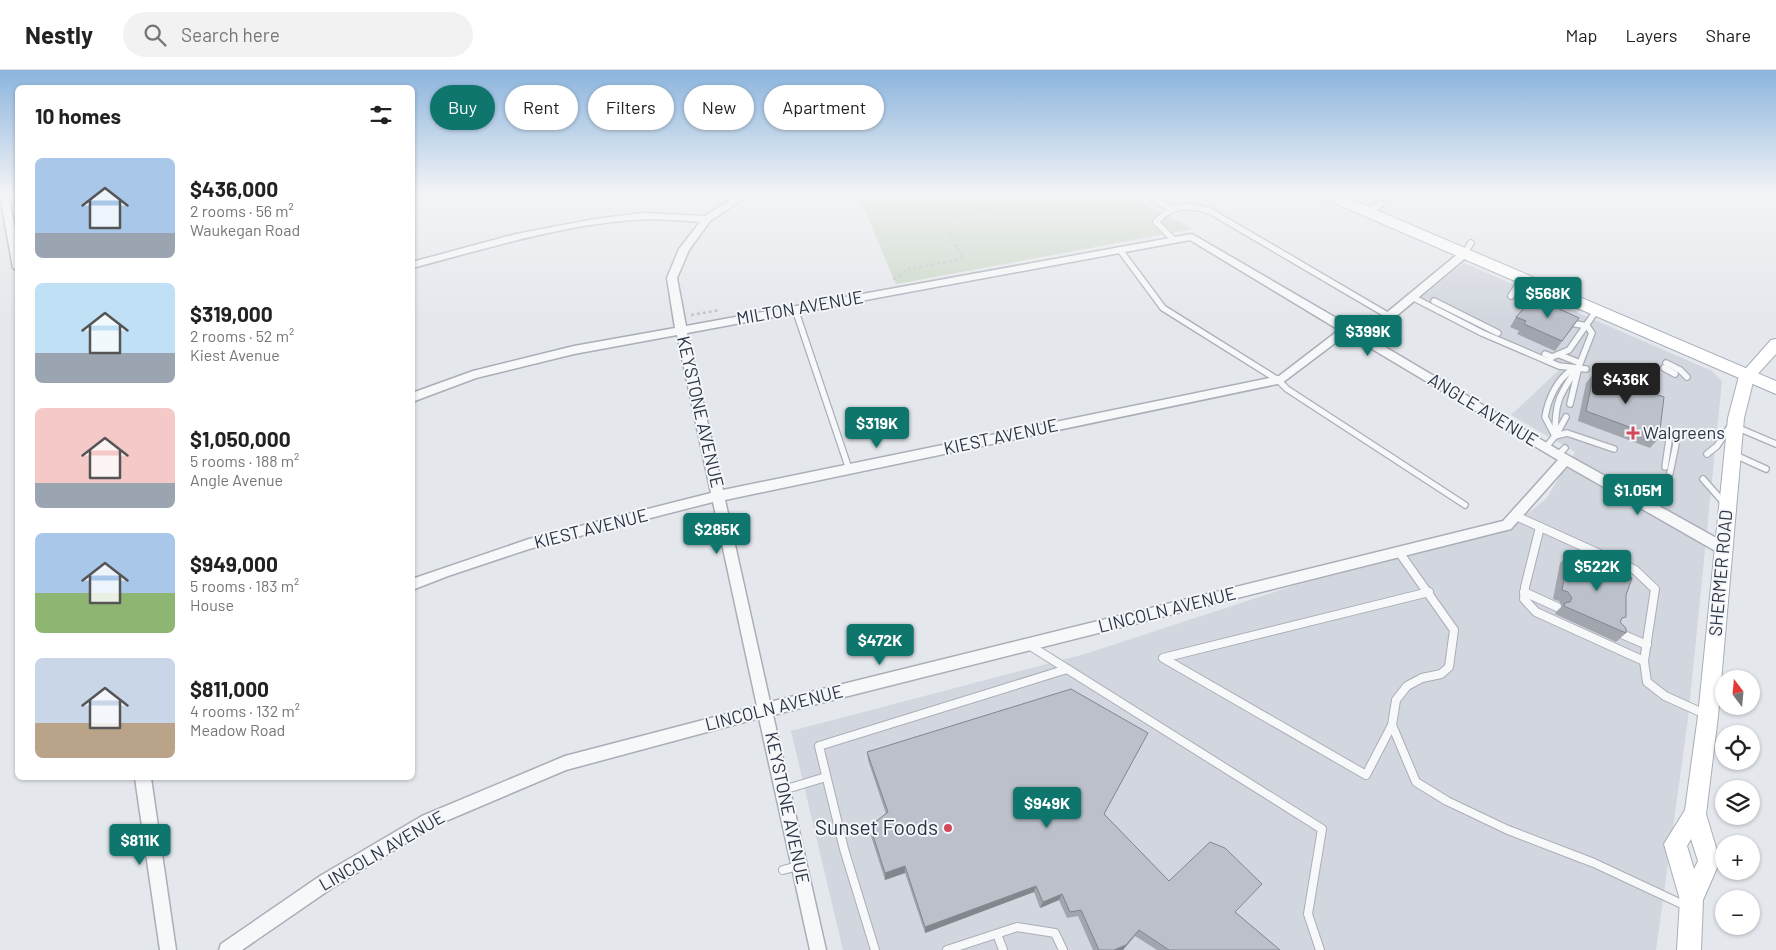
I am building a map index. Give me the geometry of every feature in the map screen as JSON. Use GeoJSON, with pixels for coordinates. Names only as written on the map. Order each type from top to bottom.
{"type":"FeatureCollection","features":[{"type":"Feature","properties":{"kind":"main road"},"geometry":{"type":"LineString","coordinates":[[1435,236],[1468,248],[1522,279],[1776,388]]}},
{"type":"Feature","properties":{"kind":"main road","name":"SHERMER ROAD"},"geometry":{"type":"LineString","coordinates":[[1689,950],[1692,904],[1709,861],[1694,814],[1708,716],[1735,422],[1747,376],[1776,344]]}},
{"type":"Feature","properties":{"kind":"street"},"geometry":{"type":"LineString","coordinates":[[13,236],[15,250]]}},
{"type":"Feature","properties":{"kind":"street"},"geometry":{"type":"LineString","coordinates":[[415,265],[484,244],[519,236]]}},
{"type":"Feature","properties":{"kind":"street","name":"KEYSTONE AVENUE"},"geometry":{"type":"LineString","coordinates":[[693,236],[684,249],[672,278],[680,323],[818,950]]}},
{"type":"Feature","properties":{"kind":"street","name":"MILTON AVENUE"},"geometry":{"type":"LineString","coordinates":[[415,397],[473,375],[680,323],[795,309],[1192,237]]}},
{"type":"Feature","properties":{"kind":"street","name":"ANGLE AVENUE"},"geometry":{"type":"LineString","coordinates":[[1192,237],[1346,330],[1724,549]]}},
{"type":"Feature","properties":{"kind":"street"},"geometry":{"type":"LineString","coordinates":[[1362,339],[1468,248]]}},
{"type":"Feature","properties":{"kind":"street","name":"KIEST AVENUE"},"geometry":{"type":"LineString","coordinates":[[415,584],[444,572],[529,544],[719,496],[1282,379],[1346,330]]}},
{"type":"Feature","properties":{"kind":"street","name":"LINCOLN AVENUE"},"geometry":{"type":"LineString","coordinates":[[227,950],[326,882],[428,821],[565,763],[765,710],[1507,525],[1563,454]]}},
{"type":"Feature","properties":{"kind":"street"},"geometry":{"type":"LineString","coordinates":[[143,780],[168,950]]}},
{"type":"Feature","properties":{"kind":"lane"},"geometry":{"type":"LineString","coordinates":[[1170,236],[1174,240]]}},
{"type":"Feature","properties":{"kind":"lane"},"geometry":{"type":"LineString","coordinates":[[1253,236],[1389,316]]}},
{"type":"Feature","properties":{"kind":"lane"},"geometry":{"type":"LineString","coordinates":[[1120,250],[1163,308],[1278,380],[1287,389],[1465,505]]}},
{"type":"Feature","properties":{"kind":"lane"},"geometry":{"type":"LineString","coordinates":[[1511,296],[1522,279]]}},
{"type":"Feature","properties":{"kind":"lane"},"geometry":{"type":"LineString","coordinates":[[1412,297],[1482,333],[1551,359],[1569,350],[1596,311]]}},
{"type":"Feature","properties":{"kind":"lane"},"geometry":{"type":"LineString","coordinates":[[1434,301],[1498,333]]}},
{"type":"Feature","properties":{"kind":"lane"},"geometry":{"type":"LineString","coordinates":[[795,309],[849,469]]}},
{"type":"Feature","properties":{"kind":"lane"},"geometry":{"type":"LineString","coordinates":[[1555,436],[1555,411],[1559,398],[1579,365],[1592,333],[1587,326],[1571,323]]}},
{"type":"Feature","properties":{"kind":"lane"},"geometry":{"type":"LineString","coordinates":[[1545,354],[1559,366],[1573,374]]}},
{"type":"Feature","properties":{"kind":"lane"},"geometry":{"type":"LineString","coordinates":[[1560,355],[1586,369]]}},
{"type":"Feature","properties":{"kind":"lane"},"geometry":{"type":"LineString","coordinates":[[1559,366],[1568,368],[1579,365]]}},
{"type":"Feature","properties":{"kind":"lane"},"geometry":{"type":"LineString","coordinates":[[1555,436],[1546,422],[1545,409],[1549,398],[1573,374],[1579,365]]}},
{"type":"Feature","properties":{"kind":"lane"},"geometry":{"type":"LineString","coordinates":[[1675,374],[1665,366],[1680,370],[1687,377]]}},
{"type":"Feature","properties":{"kind":"lane"},"geometry":{"type":"LineString","coordinates":[[1570,404],[1573,374]]}},
{"type":"Feature","properties":{"kind":"lane"},"geometry":{"type":"LineString","coordinates":[[1546,447],[1566,417]]}},
{"type":"Feature","properties":{"kind":"lane"},"geometry":{"type":"LineString","coordinates":[[1706,454],[1717,446],[1735,422],[1776,444]]}},
{"type":"Feature","properties":{"kind":"lane"},"geometry":{"type":"LineString","coordinates":[[1555,436],[1567,433],[1614,449]]}},
{"type":"Feature","properties":{"kind":"lane"},"geometry":{"type":"LineString","coordinates":[[1665,467],[1669,440]]}},
{"type":"Feature","properties":{"kind":"lane"},"geometry":{"type":"LineString","coordinates":[[1670,473],[1676,444]]}},
{"type":"Feature","properties":{"kind":"lane"},"geometry":{"type":"LineString","coordinates":[[1732,453],[1766,469]]}},
{"type":"Feature","properties":{"kind":"lane"},"geometry":{"type":"LineString","coordinates":[[1703,479],[1727,507]]}},
{"type":"Feature","properties":{"kind":"lane"},"geometry":{"type":"LineString","coordinates":[[1516,516],[1635,570],[1655,589],[1644,661],[1647,682],[1665,696],[1708,716]]}},
{"type":"Feature","properties":{"kind":"lane"},"geometry":{"type":"LineString","coordinates":[[1540,527],[1524,592],[1524,599],[1536,612],[1644,661]]}},
{"type":"Feature","properties":{"kind":"lane"},"geometry":{"type":"LineString","coordinates":[[1399,552],[1429,592],[1454,630],[1449,667],[1441,674],[1422,678],[1407,686],[1396,700],[1392,725],[1366,775],[1163,658],[1429,592]]}},
{"type":"Feature","properties":{"kind":"lane"},"geometry":{"type":"LineString","coordinates":[[1524,592],[1557,606]]}},
{"type":"Feature","properties":{"kind":"lane"},"geometry":{"type":"LineString","coordinates":[[1616,631],[1647,645]]}},
{"type":"Feature","properties":{"kind":"lane"},"geometry":{"type":"LineString","coordinates":[[1028,644],[1322,829],[1308,914],[1320,950]]}},
{"type":"Feature","properties":{"kind":"lane"},"geometry":{"type":"LineString","coordinates":[[875,950],[857,897],[819,746],[1067,669]]}},
{"type":"Feature","properties":{"kind":"lane"},"geometry":{"type":"LineString","coordinates":[[1392,725],[1416,782],[1447,801],[1508,830],[1692,904]]}},
{"type":"Feature","properties":{"kind":"lane"},"geometry":{"type":"LineString","coordinates":[[783,790],[826,777]]}},
{"type":"Feature","properties":{"kind":"lane"},"geometry":{"type":"LineString","coordinates":[[783,870],[799,866]]}},
{"type":"Feature","properties":{"kind":"lane"},"geometry":{"type":"LineString","coordinates":[[947,950],[1017,927],[1055,933],[1063,950]]}},
{"type":"Feature","properties":{"kind":"lane"},"geometry":{"type":"LineString","coordinates":[[997,934],[1003,950]]}},
{"type":"Feature","properties":{"kind":"path"},"geometry":{"type":"LineString","coordinates":[[889,280],[900,276],[907,269],[964,259],[951,236]]}},
{"type":"Feature","properties":{"kind":"path"},"geometry":{"type":"LineString","coordinates":[[680,323],[727,309]]}},
{"type":"Feature","properties":{"kind":"shaded area"},"geometry":{"type":"Polygon","coordinates":[[[1464,263],[1712,371],[1722,381],[1688,719],[1656,950],[843,950],[791,731],[1085,654],[1296,585],[1505,531],[1546,499],[1575,452],[1511,415],[1559,370],[1417,301],[1464,263]]]}},
{"type":"Feature","properties":{"kind":"green space"},"geometry":{"type":"Polygon","coordinates":[[[876,236],[1155,236],[896,284],[876,236]]]}},
{"type":"Feature","properties":{"kind":"building"},"geometry":{"type":"Polygon","coordinates":[[[1534,297],[1579,318],[1562,341],[1524,324],[1526,321],[1516,317],[1534,297]]]}},
{"type":"Feature","properties":{"kind":"building","name":"Walgreens"},"geometry":{"type":"Polygon","coordinates":[[[1594,373],[1664,397],[1659,438],[1586,411],[1594,373]]]}},
{"type":"Feature","properties":{"kind":"building"},"geometry":{"type":"Polygon","coordinates":[[[1569,554],[1632,578],[1626,595],[1626,617],[1622,618],[1620,622],[1626,628],[1626,633],[1564,606],[1572,598],[1568,592],[1562,590],[1569,554]]]}},
{"type":"Feature","properties":{"kind":"building"},"geometry":{"type":"Polygon","coordinates":[[[1071,689],[1148,733],[1104,814],[1169,881],[1210,842],[1225,848],[1262,884],[1235,912],[1280,950],[1169,950],[1139,930],[1126,945],[1114,950],[1099,950],[1081,910],[1070,912],[1062,894],[1043,902],[1036,886],[925,927],[905,866],[885,873],[870,826],[888,812],[867,752],[1071,689]]]}},
{"type":"Feature","properties":{"kind":"place","name":"Walgreens"},"geometry":{"type":"Point","coordinates":[1633,433]}},
{"type":"Feature","properties":{"kind":"place","name":"Sunset Foods"},"geometry":{"type":"Point","coordinates":[948,828]}}]}
